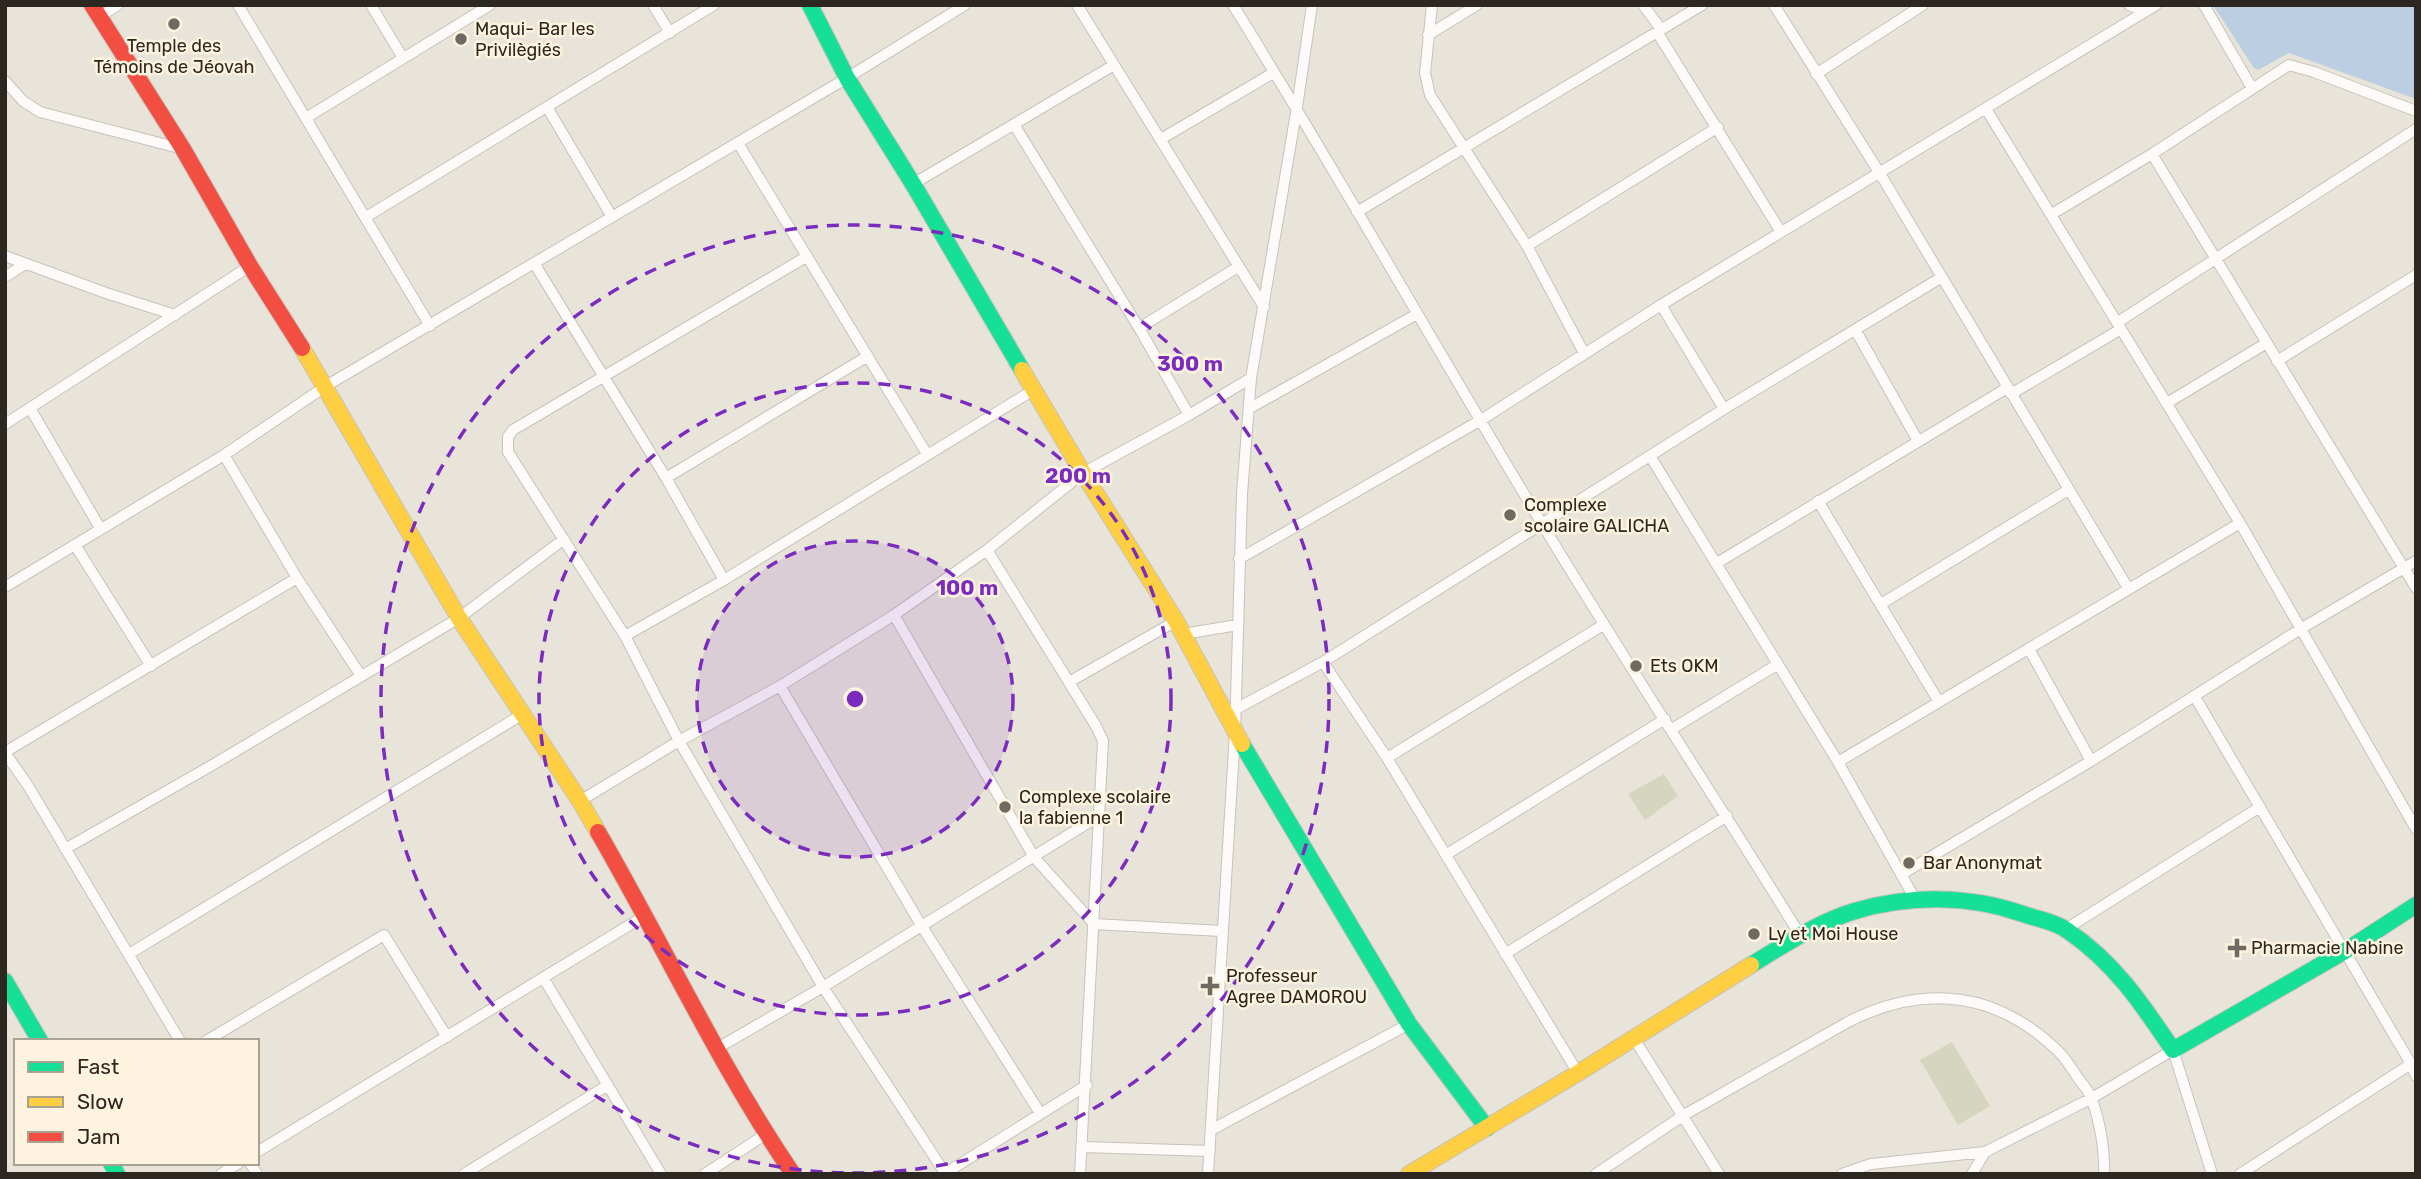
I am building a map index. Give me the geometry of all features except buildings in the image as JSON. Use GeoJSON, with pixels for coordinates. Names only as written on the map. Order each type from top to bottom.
{"type":"FeatureCollection","features":[{"type":"Feature","properties":{"kind":"street"},"geometry":{"type":"LineString","coordinates":[[118,5],[96,11],[326,386],[459,618],[580,801],[646,915],[716,1049],[793,1174]]}},
{"type":"Feature","properties":{"kind":"street"},"geometry":{"type":"LineString","coordinates":[[238,5],[430,326]]}},
{"type":"Feature","properties":{"kind":"street"},"geometry":{"type":"LineString","coordinates":[[371,5],[403,58]]}},
{"type":"Feature","properties":{"kind":"street"},"geometry":{"type":"LineString","coordinates":[[653,5],[670,33]]}},
{"type":"Feature","properties":{"kind":"street"},"geometry":{"type":"LineString","coordinates":[[366,217],[714,5]]}},
{"type":"Feature","properties":{"kind":"street"},"geometry":{"type":"LineString","coordinates":[[810,5],[847,78],[913,184],[1083,473],[1180,628],[1235,733],[1409,1024],[1487,1128]]}},
{"type":"Feature","properties":{"kind":"street"},"geometry":{"type":"LineString","coordinates":[[5,587],[224,455],[326,386],[738,143],[965,5]]}},
{"type":"Feature","properties":{"kind":"street"},"geometry":{"type":"LineString","coordinates":[[1077,5],[1264,307]]}},
{"type":"Feature","properties":{"kind":"street"},"geometry":{"type":"LineString","coordinates":[[1233,5],[1273,73],[1297,107],[1603,625],[1727,816],[1800,935]]}},
{"type":"Feature","properties":{"kind":"street"},"geometry":{"type":"LineString","coordinates":[[1208,1174],[1235,733],[1239,559],[1251,378],[1312,5]]}},
{"type":"Feature","properties":{"kind":"street"},"geometry":{"type":"LineString","coordinates":[[1432,5],[1426,84],[1430,95],[1527,246],[1584,353]]}},
{"type":"Feature","properties":{"kind":"street"},"geometry":{"type":"LineString","coordinates":[[1429,35],[1477,5]]}},
{"type":"Feature","properties":{"kind":"street"},"geometry":{"type":"LineString","coordinates":[[1643,5],[1782,232]]}},
{"type":"Feature","properties":{"kind":"street"},"geometry":{"type":"LineString","coordinates":[[1357,212],[1702,5]]}},
{"type":"Feature","properties":{"kind":"street"},"geometry":{"type":"LineString","coordinates":[[1774,5],[1879,172],[2127,588]]}},
{"type":"Feature","properties":{"kind":"street"},"geometry":{"type":"LineString","coordinates":[[1816,74],[1923,5]]}},
{"type":"Feature","properties":{"kind":"street"},"geometry":{"type":"LineString","coordinates":[[2129,5],[2145,11]]}},
{"type":"Feature","properties":{"kind":"street"},"geometry":{"type":"LineString","coordinates":[[1239,559],[1481,420],[1661,305],[2156,5]]}},
{"type":"Feature","properties":{"kind":"street"},"geometry":{"type":"LineString","coordinates":[[2204,5],[2252,88]]}},
{"type":"Feature","properties":{"kind":"street"},"geometry":{"type":"LineString","coordinates":[[306,118],[485,6]]}},
{"type":"Feature","properties":{"kind":"street"},"geometry":{"type":"LineString","coordinates":[[913,184],[1114,65]]}},
{"type":"Feature","properties":{"kind":"street"},"geometry":{"type":"LineString","coordinates":[[2052,214],[2152,154],[2289,65],[2416,111]]}},
{"type":"Feature","properties":{"kind":"street"},"geometry":{"type":"LineString","coordinates":[[1161,139],[1273,73]]}},
{"type":"Feature","properties":{"kind":"street"},"geometry":{"type":"LineString","coordinates":[[5,81],[23,102],[40,112],[183,149]]}},
{"type":"Feature","properties":{"kind":"street"},"geometry":{"type":"LineString","coordinates":[[547,107],[612,217]]}},
{"type":"Feature","properties":{"kind":"street"},"geometry":{"type":"LineString","coordinates":[[1986,109],[2240,523],[2416,829]]}},
{"type":"Feature","properties":{"kind":"street"},"geometry":{"type":"LineString","coordinates":[[1015,126],[1189,415]]}},
{"type":"Feature","properties":{"kind":"street"},"geometry":{"type":"LineString","coordinates":[[1527,246],[1717,127]]}},
{"type":"Feature","properties":{"kind":"street"},"geometry":{"type":"LineString","coordinates":[[1717,563],[1919,441],[2119,326],[2214,259],[2414,136]]}},
{"type":"Feature","properties":{"kind":"street"},"geometry":{"type":"LineString","coordinates":[[738,143],[926,454]]}},
{"type":"Feature","properties":{"kind":"street"},"geometry":{"type":"LineString","coordinates":[[2152,154],[2265,344],[2416,588]]}},
{"type":"Feature","properties":{"kind":"street"},"geometry":{"type":"LineString","coordinates":[[5,256],[175,315]]}},
{"type":"Feature","properties":{"kind":"street"},"geometry":{"type":"LineString","coordinates":[[806,257],[603,374],[513,430],[508,437],[508,452],[625,636],[679,741],[822,987],[945,1173],[1087,1084]]}},
{"type":"Feature","properties":{"kind":"street"},"geometry":{"type":"LineString","coordinates":[[534,263],[666,478],[724,580]]}},
{"type":"Feature","properties":{"kind":"street"},"geometry":{"type":"LineString","coordinates":[[5,277],[24,264]]}},
{"type":"Feature","properties":{"kind":"street"},"geometry":{"type":"LineString","coordinates":[[5,424],[250,266]]}},
{"type":"Feature","properties":{"kind":"street"},"geometry":{"type":"LineString","coordinates":[[1139,328],[1238,267]]}},
{"type":"Feature","properties":{"kind":"street"},"geometry":{"type":"LineString","coordinates":[[2277,361],[2416,275]]}},
{"type":"Feature","properties":{"kind":"street"},"geometry":{"type":"LineString","coordinates":[[1236,709],[1323,662],[1724,409],[1942,277]]}},
{"type":"Feature","properties":{"kind":"street"},"geometry":{"type":"LineString","coordinates":[[1661,305],[1724,409]]}},
{"type":"Feature","properties":{"kind":"street"},"geometry":{"type":"LineString","coordinates":[[1250,408],[1417,314]]}},
{"type":"Feature","properties":{"kind":"street"},"geometry":{"type":"LineString","coordinates":[[1856,331],[1919,441]]}},
{"type":"Feature","properties":{"kind":"street"},"geometry":{"type":"LineString","coordinates":[[2167,403],[2265,344]]}},
{"type":"Feature","properties":{"kind":"street"},"geometry":{"type":"LineString","coordinates":[[666,478],[868,356]]}},
{"type":"Feature","properties":{"kind":"street"},"geometry":{"type":"LineString","coordinates":[[580,801],[679,741],[780,686],[894,615],[987,550],[1083,473],[1251,378]]}},
{"type":"Feature","properties":{"kind":"street"},"geometry":{"type":"LineString","coordinates":[[625,636],[724,580],[1035,389]]}},
{"type":"Feature","properties":{"kind":"street"},"geometry":{"type":"LineString","coordinates":[[30,408],[100,528]]}},
{"type":"Feature","properties":{"kind":"street"},"geometry":{"type":"LineString","coordinates":[[224,455],[297,578],[361,676]]}},
{"type":"Feature","properties":{"kind":"street"},"geometry":{"type":"LineString","coordinates":[[1650,456],[1838,762],[1915,899]]}},
{"type":"Feature","properties":{"kind":"street"},"geometry":{"type":"LineString","coordinates":[[1881,604],[2068,490]]}},
{"type":"Feature","properties":{"kind":"street"},"geometry":{"type":"LineString","coordinates":[[1818,501],[1939,702]]}},
{"type":"Feature","properties":{"kind":"street"},"geometry":{"type":"LineString","coordinates":[[1838,762],[2240,523]]}},
{"type":"Feature","properties":{"kind":"street"},"geometry":{"type":"LineString","coordinates":[[65,849],[459,618],[564,539]]}},
{"type":"Feature","properties":{"kind":"street"},"geometry":{"type":"LineString","coordinates":[[75,544],[151,666]]}},
{"type":"Feature","properties":{"kind":"street"},"geometry":{"type":"LineString","coordinates":[[987,550],[1103,741],[1087,1084],[1080,1174]]}},
{"type":"Feature","properties":{"kind":"street"},"geometry":{"type":"LineString","coordinates":[[1902,874],[2416,561]]}},
{"type":"Feature","properties":{"kind":"street"},"geometry":{"type":"LineString","coordinates":[[179,1039],[5,752],[297,578]]}},
{"type":"Feature","properties":{"kind":"street"},"geometry":{"type":"LineString","coordinates":[[894,615],[1034,857],[1094,924],[1221,931]]}},
{"type":"Feature","properties":{"kind":"street"},"geometry":{"type":"LineString","coordinates":[[1069,682],[1180,628],[1238,625]]}},
{"type":"Feature","properties":{"kind":"street"},"geometry":{"type":"LineString","coordinates":[[1387,758],[1603,625]]}},
{"type":"Feature","properties":{"kind":"street"},"geometry":{"type":"LineString","coordinates":[[2029,649],[2091,761]]}},
{"type":"Feature","properties":{"kind":"street"},"geometry":{"type":"LineString","coordinates":[[1323,662],[1447,854],[1578,1073]]}},
{"type":"Feature","properties":{"kind":"street"},"geometry":{"type":"LineString","coordinates":[[1447,854],[1668,724],[1778,664]]}},
{"type":"Feature","properties":{"kind":"street"},"geometry":{"type":"LineString","coordinates":[[780,686],[921,925],[1040,1113]]}},
{"type":"Feature","properties":{"kind":"street"},"geometry":{"type":"LineString","coordinates":[[2195,697],[2346,951],[2416,1076]]}},
{"type":"Feature","properties":{"kind":"street"},"geometry":{"type":"LineString","coordinates":[[129,954],[523,714]]}},
{"type":"Feature","properties":{"kind":"street"},"geometry":{"type":"LineString","coordinates":[[2066,929],[2260,807]]}},
{"type":"Feature","properties":{"kind":"street"},"geometry":{"type":"LineString","coordinates":[[716,1049],[822,987],[1099,816]]}},
{"type":"Feature","properties":{"kind":"street"},"geometry":{"type":"LineString","coordinates":[[1505,954],[1727,816]]}},
{"type":"Feature","properties":{"kind":"street"},"geometry":{"type":"LineString","coordinates":[[1409,1174],[1800,935],[1854,911],[1915,899],[1947,899],[2007,908],[2066,929],[2121,977],[2135,993],[2172,1050],[2212,1174]]}},
{"type":"Feature","properties":{"kind":"street"},"geometry":{"type":"LineString","coordinates":[[1842,1174],[1871,1164],[1985,1152],[2092,1098],[2346,951],[2416,905]]}},
{"type":"Feature","properties":{"kind":"street"},"geometry":{"type":"LineString","coordinates":[[259,1151],[646,915]]}},
{"type":"Feature","properties":{"kind":"street"},"geometry":{"type":"LineString","coordinates":[[209,1039],[384,934],[447,1037]]}},
{"type":"Feature","properties":{"kind":"street"},"geometry":{"type":"LineString","coordinates":[[544,979],[660,1174]]}},
{"type":"Feature","properties":{"kind":"street"},"geometry":{"type":"LineString","coordinates":[[5,981],[39,1039]]}},
{"type":"Feature","properties":{"kind":"street"},"geometry":{"type":"LineString","coordinates":[[1596,1174],[1684,1115],[1848,1022],[1881,1007],[1919,999],[1962,1000],[2003,1012],[2060,1053],[2092,1098],[2105,1159],[2104,1174]]}},
{"type":"Feature","properties":{"kind":"street"},"geometry":{"type":"LineString","coordinates":[[1211,1130],[1409,1024]]}},
{"type":"Feature","properties":{"kind":"street"},"geometry":{"type":"LineString","coordinates":[[1633,1037],[1719,1174]]}},
{"type":"Feature","properties":{"kind":"street"},"geometry":{"type":"LineString","coordinates":[[2240,1174],[2411,1064]]}},
{"type":"Feature","properties":{"kind":"street"},"geometry":{"type":"LineString","coordinates":[[464,1174],[608,1085]]}},
{"type":"Feature","properties":{"kind":"street"},"geometry":{"type":"LineString","coordinates":[[705,1174],[766,1134]]}},
{"type":"Feature","properties":{"kind":"street"},"geometry":{"type":"LineString","coordinates":[[1083,1147],[1210,1151]]}},
{"type":"Feature","properties":{"kind":"street"},"geometry":{"type":"LineString","coordinates":[[1972,1174],[1985,1152]]}},
{"type":"Feature","properties":{"kind":"green space"},"geometry":{"type":"Polygon","coordinates":[[[1664,774],[1678,796],[1645,820],[1628,794],[1664,774]]]}},
{"type":"Feature","properties":{"kind":"green space"},"geometry":{"type":"Polygon","coordinates":[[[1952,1042],[1990,1106],[1958,1125],[1920,1060],[1952,1042]]]}},
{"type":"Feature","properties":{"kind":"water"},"geometry":{"type":"Polygon","coordinates":[[[2213,5],[2416,7],[2416,99],[2289,53],[2258,70],[2254,68],[2213,5]]]}},
{"type":"Feature","properties":{"kind":"traffic: fast"},"geometry":{"type":"LineString","coordinates":[[810,5],[847,78],[913,184],[1022,370]]}},
{"type":"Feature","properties":{"kind":"traffic: fast"},"geometry":{"type":"LineString","coordinates":[[1242,744],[1409,1024],[1487,1128]]}},
{"type":"Feature","properties":{"kind":"traffic: fast"},"geometry":{"type":"LineString","coordinates":[[1751,965],[1815,928],[1855,911],[1918,900],[1982,903],[2052,923],[2085,943],[2127,985],[2173,1050],[2345,951],[2416,905]]}},
{"type":"Feature","properties":{"kind":"traffic: fast"},"geometry":{"type":"LineString","coordinates":[[5,981],[39,1039]]}},
{"type":"Feature","properties":{"kind":"traffic: fast"},"geometry":{"type":"LineString","coordinates":[[112,1165],[117,1174]]}},
{"type":"Feature","properties":{"kind":"traffic: slow"},"geometry":{"type":"LineString","coordinates":[[302,348],[459,618],[598,832]]}},
{"type":"Feature","properties":{"kind":"traffic: slow"},"geometry":{"type":"LineString","coordinates":[[1022,370],[1176,621],[1242,744]]}},
{"type":"Feature","properties":{"kind":"traffic: slow"},"geometry":{"type":"LineString","coordinates":[[1409,1174],[1751,965]]}},
{"type":"Feature","properties":{"kind":"traffic: jam"},"geometry":{"type":"LineString","coordinates":[[92,5],[183,149],[250,266],[302,348]]}},
{"type":"Feature","properties":{"kind":"traffic: jam"},"geometry":{"type":"LineString","coordinates":[[598,832],[716,1048],[793,1174]]}},
{"type":"Feature","properties":{"kind":"place","name":"Temple des Témoins de Jéovah"},"geometry":{"type":"Point","coordinates":[174,24]}},
{"type":"Feature","properties":{"kind":"place","name":"Maqui- Bar les Privilègiés"},"geometry":{"type":"Point","coordinates":[461,39]}},
{"type":"Feature","properties":{"kind":"place","name":"Complexe scolaire GALICHA"},"geometry":{"type":"Point","coordinates":[1510,515]}},
{"type":"Feature","properties":{"kind":"place","name":"Ets OKM"},"geometry":{"type":"Point","coordinates":[1636,666]}},
{"type":"Feature","properties":{"kind":"place","name":"Complexe scolaire la fabienne 1"},"geometry":{"type":"Point","coordinates":[1005,807]}},
{"type":"Feature","properties":{"kind":"place","name":"Bar Anonymat"},"geometry":{"type":"Point","coordinates":[1909,863]}},
{"type":"Feature","properties":{"kind":"place","name":"Ly et Moi House"},"geometry":{"type":"Point","coordinates":[1754,934]}},
{"type":"Feature","properties":{"kind":"place","name":"Pharmacie Nabine"},"geometry":{"type":"Point","coordinates":[2237,948]}},
{"type":"Feature","properties":{"kind":"place","name":"Professeur Agree DAMOROU"},"geometry":{"type":"Point","coordinates":[1210,986]}}]}
